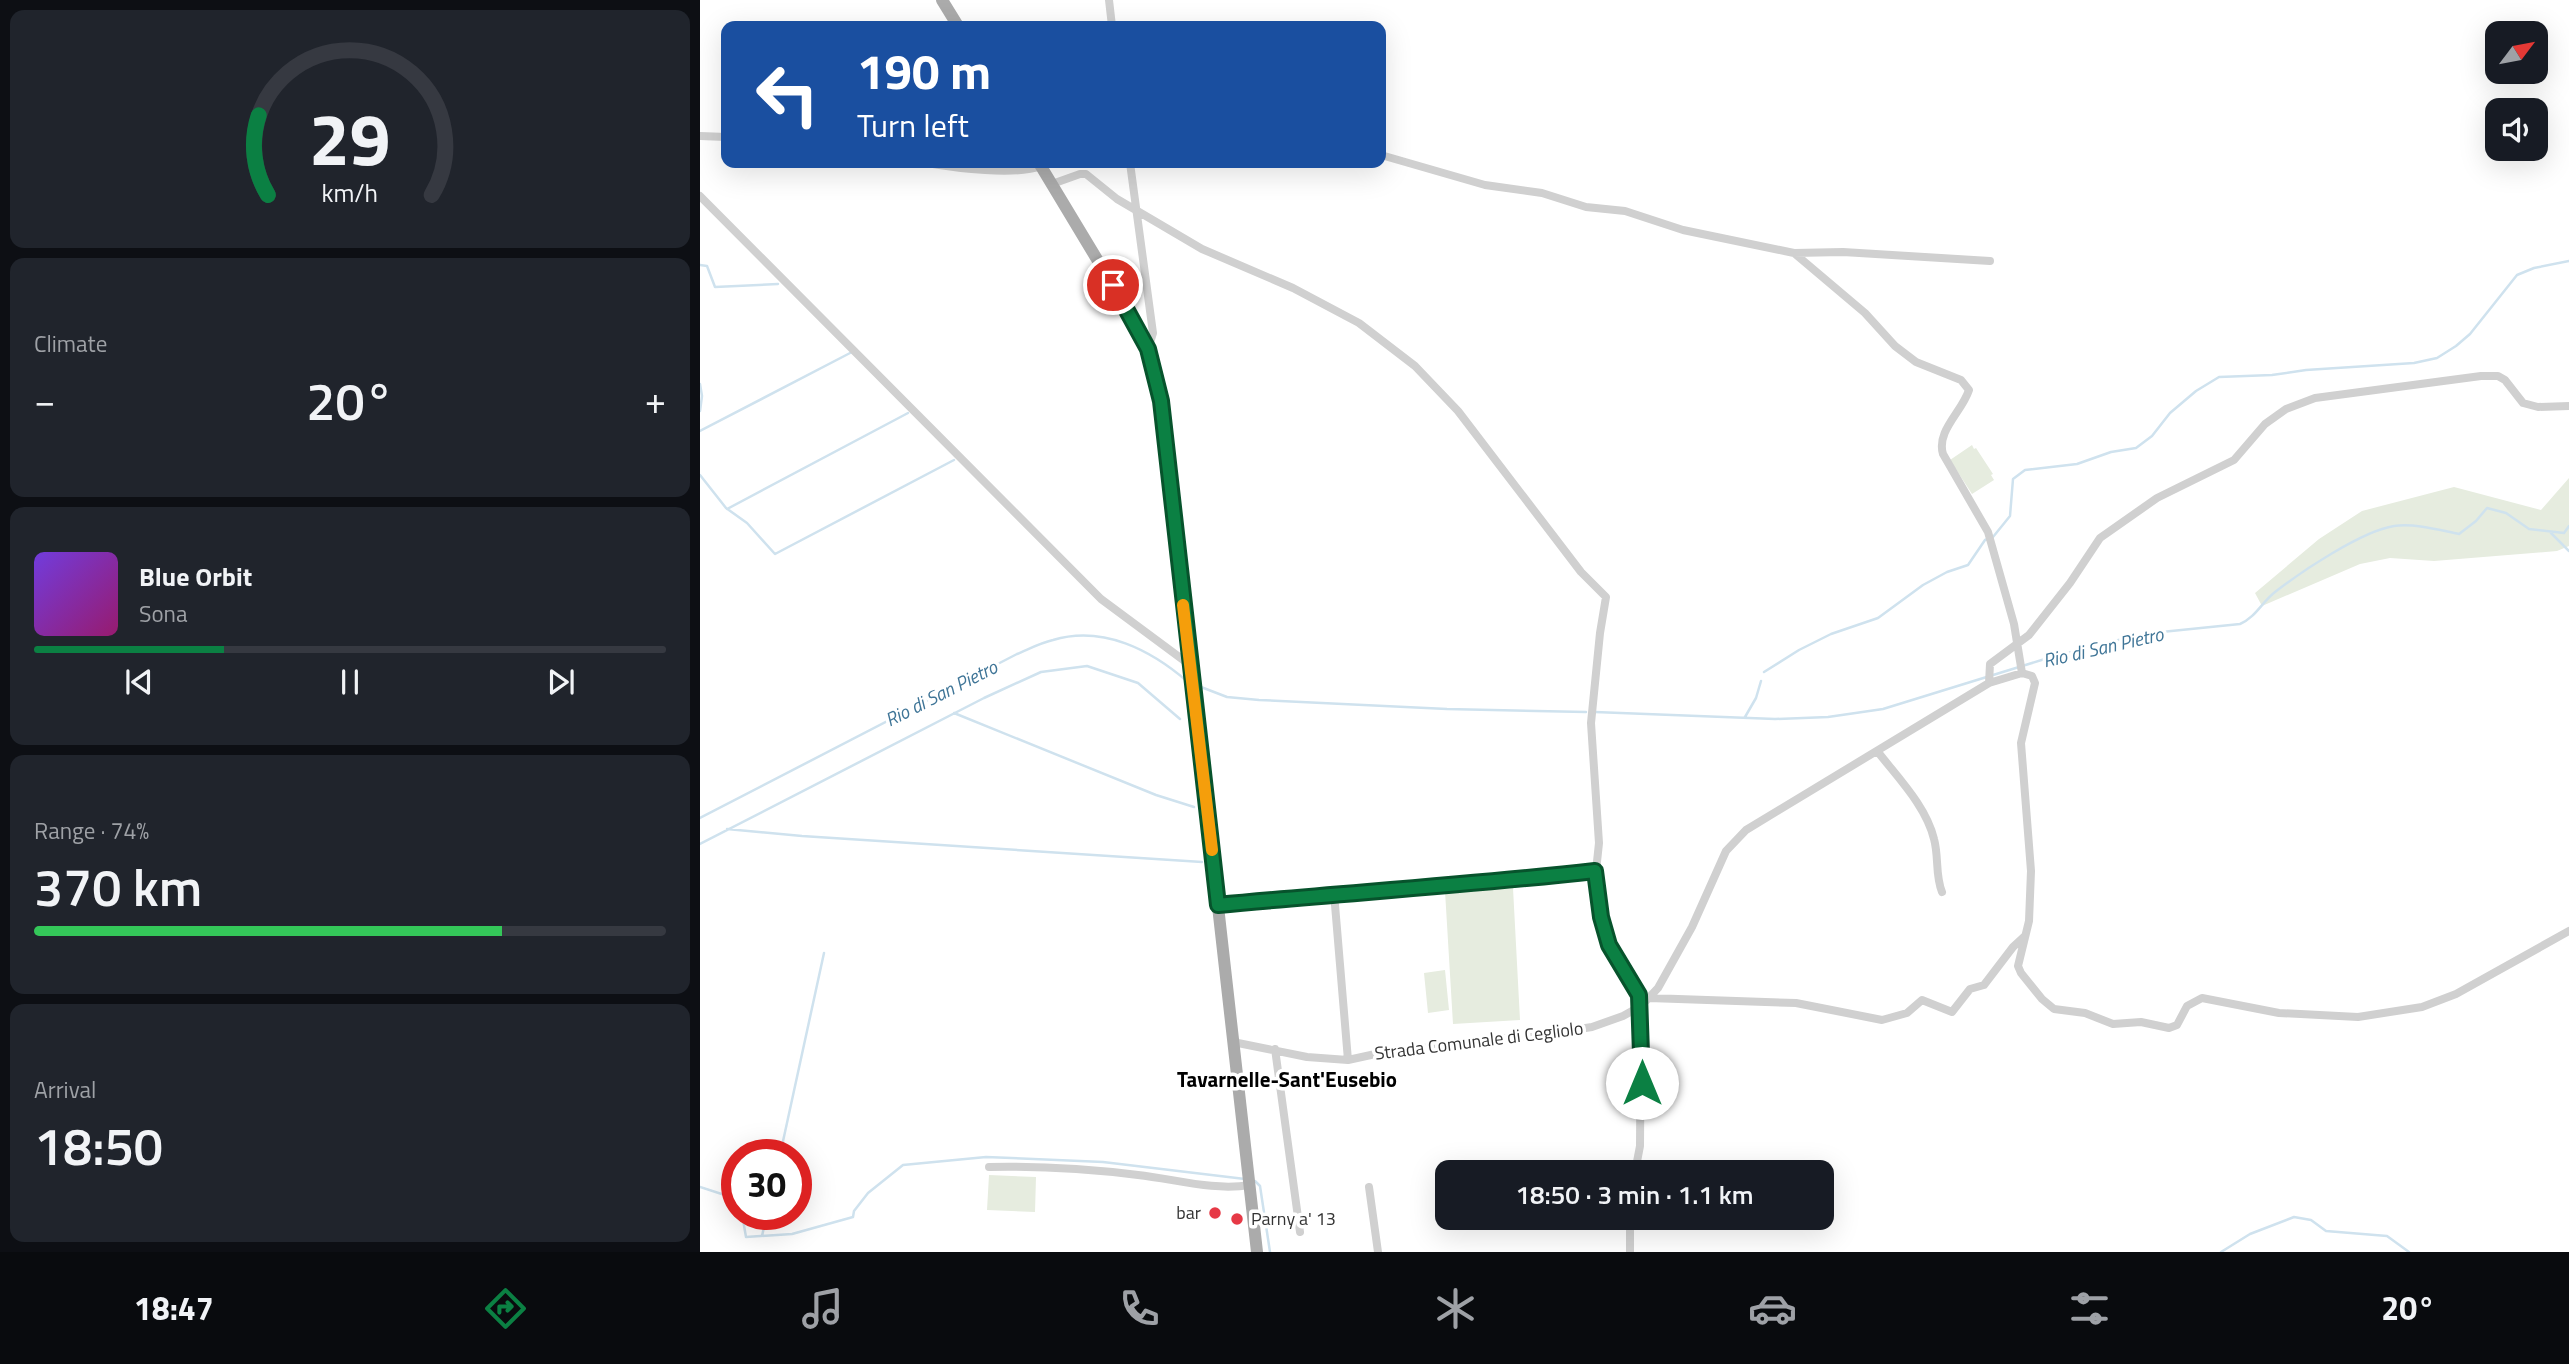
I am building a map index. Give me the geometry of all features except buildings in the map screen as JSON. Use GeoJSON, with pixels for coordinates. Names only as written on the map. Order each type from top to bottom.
{"type":"FeatureCollection","features":[{"type":"Feature","properties":{"kind":"main road"},"geometry":{"type":"LineString","coordinates":[[942,0],[955,21]]}},
{"type":"Feature","properties":{"kind":"main road"},"geometry":{"type":"LineString","coordinates":[[1042,168],[1139,329],[1148,349],[1161,401],[1257,1252]]}},
{"type":"Feature","properties":{"kind":"street"},"geometry":{"type":"LineString","coordinates":[[1109,0],[1111,21]]}},
{"type":"Feature","properties":{"kind":"street"},"geometry":{"type":"LineString","coordinates":[[700,136],[721,137]]}},
{"type":"Feature","properties":{"kind":"street"},"geometry":{"type":"LineString","coordinates":[[1386,156],[1485,185],[1542,193],[1586,207],[1625,211],[1683,230],[1794,253],[1843,252],[1990,261]]}},
{"type":"Feature","properties":{"kind":"street"},"geometry":{"type":"LineString","coordinates":[[958,168],[1034,168]]}},
{"type":"Feature","properties":{"kind":"street"},"geometry":{"type":"LineString","coordinates":[[1131,168],[1153,333],[1148,349]]}},
{"type":"Feature","properties":{"kind":"street"},"geometry":{"type":"LineString","coordinates":[[1052,184],[1086,174],[1117,199],[1202,249],[1293,288],[1359,323],[1415,366],[1458,411],[1581,572],[1606,597],[1591,723],[1599,843],[1595,871],[1601,917],[1609,945],[1639,995],[1641,1006],[1638,1160]]}},
{"type":"Feature","properties":{"kind":"street"},"geometry":{"type":"LineString","coordinates":[[700,196],[1101,599],[1190,665]]}},
{"type":"Feature","properties":{"kind":"street"},"geometry":{"type":"LineString","coordinates":[[1794,253],[1865,313],[1895,346],[1916,362],[1961,380],[1969,390],[1965,403],[1942,436],[1940,444],[1955,476],[1988,532],[2018,644],[2022,673]]}},
{"type":"Feature","properties":{"kind":"street"},"geometry":{"type":"LineString","coordinates":[[2018,644],[2029,635],[2062,594],[2100,538],[2157,498],[2234,460],[2265,424],[2286,409],[2315,398],[2480,376],[2498,376],[2505,380],[2523,403],[2538,407],[2569,405]]}},
{"type":"Feature","properties":{"kind":"street","name":"Strada Comunale di Cegliolo"},"geometry":{"type":"LineString","coordinates":[[1233,1042],[1307,1057],[1348,1060],[1380,1053],[1507,1040],[1592,1027],[1623,1016],[1641,1006],[1658,988],[1692,927],[1726,851],[1746,830],[1989,682],[1990,664],[2018,644]]}},
{"type":"Feature","properties":{"kind":"street"},"geometry":{"type":"LineString","coordinates":[[1989,682],[2022,673],[2032,676],[2035,683],[2021,743],[2031,871],[2029,920],[2018,965],[2021,974],[2054,1009],[2085,1013],[2113,1024],[2141,1023],[2169,1028],[2177,1025],[2187,1006],[2202,998],[2278,1013],[2358,1017],[2422,1007],[2456,994],[2569,932]]}},
{"type":"Feature","properties":{"kind":"street"},"geometry":{"type":"LineString","coordinates":[[1878,752],[1928,821],[1934,836],[1938,880],[1942,892]]}},
{"type":"Feature","properties":{"kind":"street"},"geometry":{"type":"LineString","coordinates":[[1218,905],[1334,893],[1438,888],[1595,871]]}},
{"type":"Feature","properties":{"kind":"street"},"geometry":{"type":"LineString","coordinates":[[1334,893],[1348,1060]]}},
{"type":"Feature","properties":{"kind":"street"},"geometry":{"type":"LineString","coordinates":[[1648,998],[1796,1003],[1882,1020],[1907,1013],[1922,1000],[1951,1012],[1970,989],[1984,985],[2013,947],[2025,936]]}},
{"type":"Feature","properties":{"kind":"street"},"geometry":{"type":"LineString","coordinates":[[1275,1049],[1300,1232]]}},
{"type":"Feature","properties":{"kind":"street"},"geometry":{"type":"LineString","coordinates":[[989,1167],[1034,1166],[1137,1174],[1222,1186],[1250,1185]]}},
{"type":"Feature","properties":{"kind":"street"},"geometry":{"type":"LineString","coordinates":[[1368,1186],[1378,1252]]}},
{"type":"Feature","properties":{"kind":"street"},"geometry":{"type":"LineString","coordinates":[[1630,1230],[1630,1252]]}},
{"type":"Feature","properties":{"kind":"shaded area"},"geometry":{"type":"Polygon","coordinates":[[[1972,445],[1993,474],[1991,475],[1994,480],[1972,494],[1950,460],[1972,445]]]}},
{"type":"Feature","properties":{"kind":"shaded area"},"geometry":{"type":"Polygon","coordinates":[[[2569,478],[2569,546],[2557,551],[2434,561],[2390,558],[2360,564],[2262,606],[2255,593],[2319,539],[2362,511],[2454,487],[2541,510],[2569,478]]]}},
{"type":"Feature","properties":{"kind":"shaded area"},"geometry":{"type":"Polygon","coordinates":[[[1513,888],[1520,1020],[1453,1024],[1445,891],[1513,888]]]}},
{"type":"Feature","properties":{"kind":"shaded area"},"geometry":{"type":"Polygon","coordinates":[[[1445,970],[1449,1010],[1428,1013],[1424,973],[1445,970]]]}},
{"type":"Feature","properties":{"kind":"shaded area"},"geometry":{"type":"Polygon","coordinates":[[[989,1175],[1036,1177],[1035,1212],[987,1210],[989,1175]]]}},
{"type":"Feature","properties":{"kind":"waterway"},"geometry":{"type":"LineString","coordinates":[[1764,672],[1831,634],[1878,618],[1923,585],[1947,572],[1968,565],[1985,540],[1993,537],[2010,516],[2013,479],[2025,470],[2077,464],[2111,452],[2136,448],[2152,436],[2170,413],[2196,391],[2219,377],[2414,363],[2437,358],[2470,334],[2517,275],[2534,268],[2569,261]]}},
{"type":"Feature","properties":{"kind":"waterway"},"geometry":{"type":"LineString","coordinates":[[700,265],[707,266],[715,287],[778,284]]}},
{"type":"Feature","properties":{"kind":"waterway"},"geometry":{"type":"LineString","coordinates":[[700,431],[852,352]]}},
{"type":"Feature","properties":{"kind":"waterway"},"geometry":{"type":"LineString","coordinates":[[700,384],[700,411]]}},
{"type":"Feature","properties":{"kind":"waterway"},"geometry":{"type":"LineString","coordinates":[[727,509],[908,413]]}},
{"type":"Feature","properties":{"kind":"waterway"},"geometry":{"type":"LineString","coordinates":[[700,475],[726,508],[747,523],[775,554],[954,460]]}},
{"type":"Feature","properties":{"kind":"waterway","name":"Rio di San Pietro"},"geometry":{"type":"LineString","coordinates":[[1595,712],[1775,719],[1828,717],[1883,709],[2048,658],[2142,634],[2240,624],[2270,596],[2300,574],[2349,544],[2381,529],[2410,525],[2459,534],[2487,508],[2506,513],[2529,529],[2564,533],[2569,526]]}},
{"type":"Feature","properties":{"kind":"waterway"},"geometry":{"type":"LineString","coordinates":[[2551,533],[2569,551]]}},
{"type":"Feature","properties":{"kind":"waterway","name":"Rio di San Pietro"},"geometry":{"type":"LineString","coordinates":[[700,818],[1017,654],[1048,641],[1072,636],[1108,638],[1142,651],[1174,670],[1188,682]]}},
{"type":"Feature","properties":{"kind":"waterway"},"geometry":{"type":"LineString","coordinates":[[700,844],[984,698],[1041,672],[1087,666],[1138,683],[1180,719]]}},
{"type":"Feature","properties":{"kind":"waterway"},"geometry":{"type":"LineString","coordinates":[[1745,717],[1756,698],[1761,681]]}},
{"type":"Feature","properties":{"kind":"waterway","name":"Rio di San Pietro"},"geometry":{"type":"LineString","coordinates":[[1201,687],[1227,697],[1259,700],[1586,712]]}},
{"type":"Feature","properties":{"kind":"waterway"},"geometry":{"type":"LineString","coordinates":[[954,713],[1156,795],[1194,807]]}},
{"type":"Feature","properties":{"kind":"waterway"},"geometry":{"type":"LineString","coordinates":[[727,829],[1202,862]]}},
{"type":"Feature","properties":{"kind":"waterway"},"geometry":{"type":"LineString","coordinates":[[783,1139],[824,953]]}},
{"type":"Feature","properties":{"kind":"waterway"},"geometry":{"type":"LineString","coordinates":[[812,1228],[853,1217],[854,1211],[868,1193],[903,1165],[986,1157],[1103,1162],[1245,1179]]}},
{"type":"Feature","properties":{"kind":"waterway"},"geometry":{"type":"LineString","coordinates":[[1255,1181],[1260,1186],[1270,1252]]}},
{"type":"Feature","properties":{"kind":"waterway"},"geometry":{"type":"LineString","coordinates":[[700,1187],[721,1194]]}},
{"type":"Feature","properties":{"kind":"waterway"},"geometry":{"type":"LineString","coordinates":[[2221,1252],[2250,1234],[2294,1217],[2311,1220],[2326,1231],[2387,1236],[2409,1252]]}},
{"type":"Feature","properties":{"kind":"waterway"},"geometry":{"type":"LineString","coordinates":[[745,1230],[746,1237],[792,1234],[806,1230]]}},
{"type":"Feature","properties":{"kind":"waterway"},"geometry":{"type":"LineString","coordinates":[[762,1236],[763,1230]]}},
{"type":"Feature","properties":{"kind":"slow traffic"},"geometry":{"type":"LineString","coordinates":[[1183,605],[1212,850]]}},
{"type":"Feature","properties":{"kind":"place","name":"bar"},"geometry":{"type":"Point","coordinates":[1215,1213]}},
{"type":"Feature","properties":{"kind":"place","name":"Parny a' 13"},"geometry":{"type":"Point","coordinates":[1237,1219]}},
{"type":"Feature","properties":{"kind":"district","name":"Tavarnelle-Sant'Eusebio"},"geometry":{"type":"Point","coordinates":[1287,1080]}},
{"type":"Feature","properties":{"kind":"route"},"geometry":{"type":"LineString","coordinates":[[1113,285],[1148,349],[1161,401],[1218,905],[1334,893],[1438,888],[1595,871],[1601,917],[1609,945],[1639,995],[1642,1083]]}}]}
